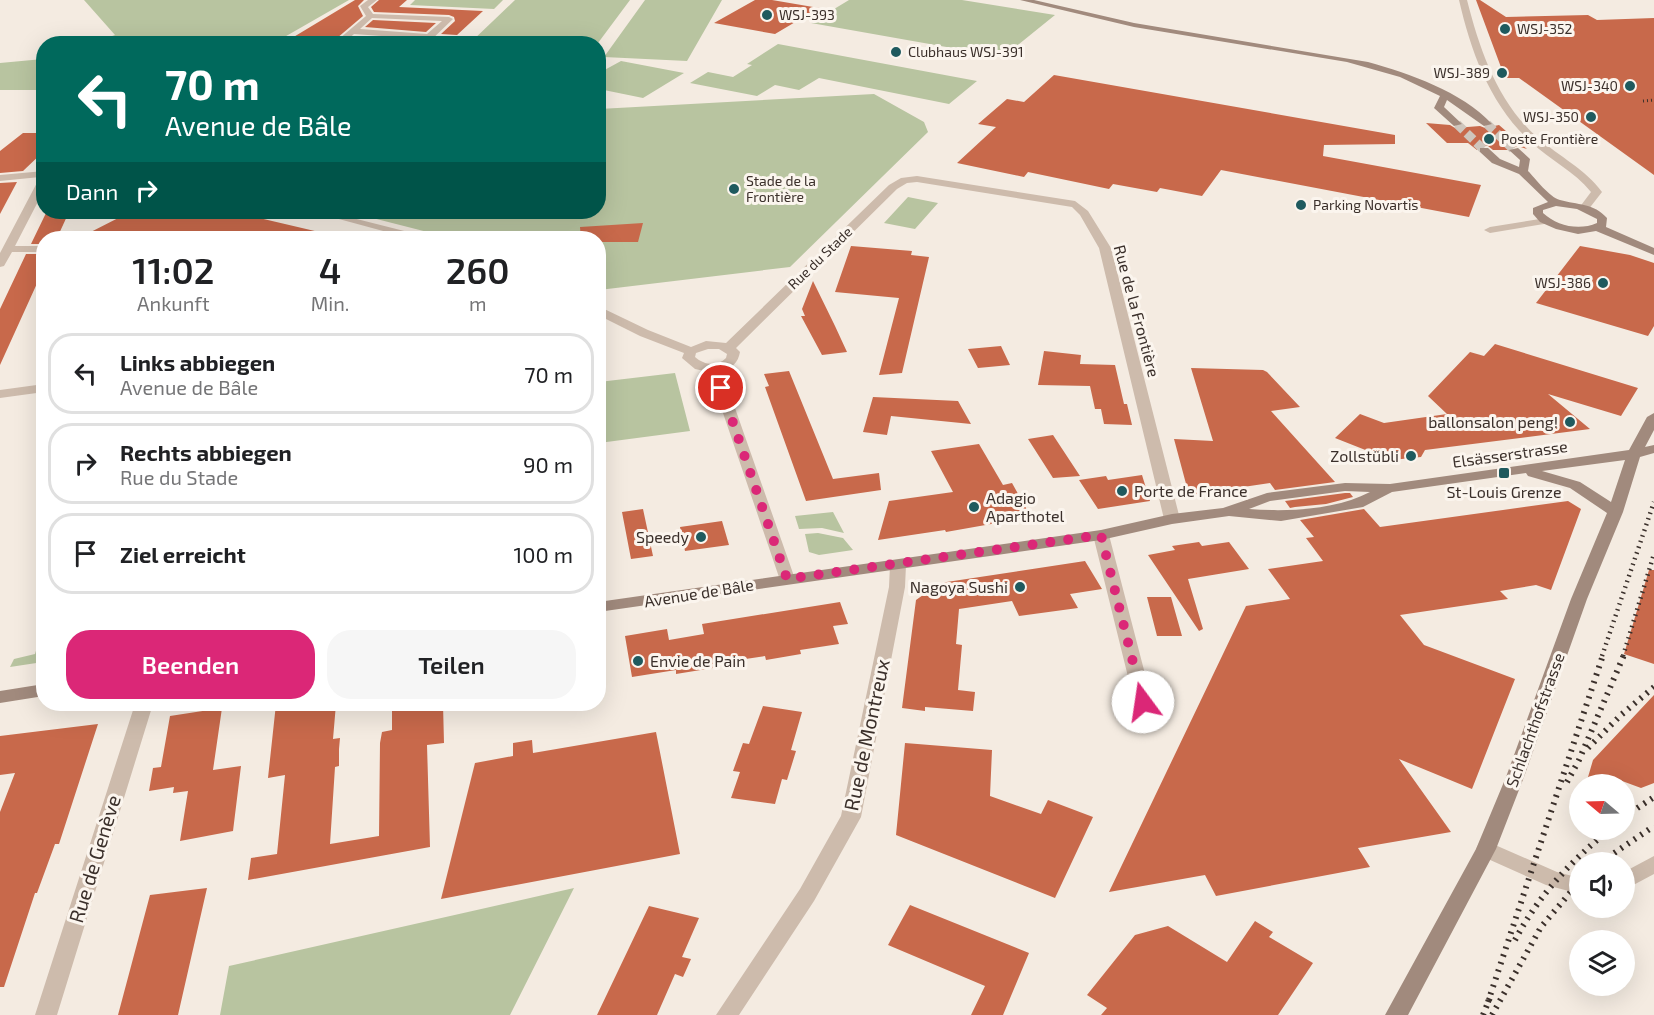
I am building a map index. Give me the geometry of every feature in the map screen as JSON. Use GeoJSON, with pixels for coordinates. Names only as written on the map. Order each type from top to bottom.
{"type":"FeatureCollection","features":[{"type":"Feature","properties":{"kind":"main road"},"geometry":{"type":"LineString","coordinates":[[1024,0],[1134,26],[1347,59],[1403,75],[1469,108],[1487,124]]}},
{"type":"Feature","properties":{"kind":"main road"},"geometry":{"type":"LineString","coordinates":[[1445,96],[1439,108],[1457,124]]}},
{"type":"Feature","properties":{"kind":"main road"},"geometry":{"type":"LineString","coordinates":[[1484,150],[1496,161],[1523,172],[1555,203]]}},
{"type":"Feature","properties":{"kind":"main road"},"geometry":{"type":"LineString","coordinates":[[1514,150],[1525,159],[1523,172]]}},
{"type":"Feature","properties":{"kind":"main road"},"geometry":{"type":"LineString","coordinates":[[1598,228],[1602,225],[1602,218],[1584,208],[1555,203],[1542,206],[1537,211],[1546,221],[1576,230],[1598,228],[1654,252]]}},
{"type":"Feature","properties":{"kind":"main road","name":"Schlachthofstrasse"},"geometry":{"type":"LineString","coordinates":[[1396,1015],[1456,909],[1486,849],[1515,777],[1579,599],[1615,512],[1634,454],[1654,417]]}},
{"type":"Feature","properties":{"kind":"main road","name":"Elsässerstrasse"},"geometry":{"type":"LineString","coordinates":[[1335,488],[1390,488],[1634,454],[1654,449]]}},
{"type":"Feature","properties":{"kind":"main road","name":"Elsässerstrasse"},"geometry":{"type":"LineString","coordinates":[[1634,454],[1654,459]]}},
{"type":"Feature","properties":{"kind":"main road"},"geometry":{"type":"LineString","coordinates":[[1522,470],[1575,485],[1615,512]]}},
{"type":"Feature","properties":{"kind":"main road","name":"Avenue de Bâle"},"geometry":{"type":"LineString","coordinates":[[1226,512],[1267,496],[1335,488]]}},
{"type":"Feature","properties":{"kind":"main road","name":"Elsässerstrasse"},"geometry":{"type":"LineString","coordinates":[[1319,510],[1358,504],[1390,488]]}},
{"type":"Feature","properties":{"kind":"main road","name":"Avenue de Bâle"},"geometry":{"type":"LineString","coordinates":[[606,606],[1101,535],[1172,519],[1226,512],[1281,516],[1319,510]]}},
{"type":"Feature","properties":{"kind":"main road"},"geometry":{"type":"LineString","coordinates":[[0,697],[36,691]]}},
{"type":"Feature","properties":{"kind":"street"},"geometry":{"type":"LineString","coordinates":[[370,16],[364,6],[373,0]]}},
{"type":"Feature","properties":{"kind":"street"},"geometry":{"type":"LineString","coordinates":[[1463,0],[1487,75],[1512,116],[1534,139],[1588,179],[1597,192],[1584,208]]}},
{"type":"Feature","properties":{"kind":"street"},"geometry":{"type":"LineString","coordinates":[[347,36],[370,16],[450,19],[429,36]]}},
{"type":"Feature","properties":{"kind":"street"},"geometry":{"type":"LineString","coordinates":[[354,31],[393,36]]}},
{"type":"Feature","properties":{"kind":"street"},"geometry":{"type":"LineString","coordinates":[[0,178],[36,177]]}},
{"type":"Feature","properties":{"kind":"street","name":"Rue de la Frontière"},"geometry":{"type":"LineString","coordinates":[[917,179],[1066,201],[1082,208],[1095,236],[1105,248],[1172,519]]}},
{"type":"Feature","properties":{"kind":"street","name":"Rue du Stade"},"geometry":{"type":"LineString","coordinates":[[714,368],[731,362],[734,352],[729,347],[893,187],[905,180],[917,179]]}},
{"type":"Feature","properties":{"kind":"street"},"geometry":{"type":"LineString","coordinates":[[0,264],[36,193]]}},
{"type":"Feature","properties":{"kind":"street"},"geometry":{"type":"LineString","coordinates":[[345,219],[393,231]]}},
{"type":"Feature","properties":{"kind":"street"},"geometry":{"type":"LineString","coordinates":[[1490,230],[1546,221]]}},
{"type":"Feature","properties":{"kind":"street"},"geometry":{"type":"LineString","coordinates":[[8,249],[36,249]]}},
{"type":"Feature","properties":{"kind":"street"},"geometry":{"type":"LineString","coordinates":[[606,314],[644,333],[691,351],[706,345],[729,347]]}},
{"type":"Feature","properties":{"kind":"street"},"geometry":{"type":"LineString","coordinates":[[606,321],[616,319]]}},
{"type":"Feature","properties":{"kind":"street"},"geometry":{"type":"LineString","coordinates":[[691,351],[688,358],[691,363],[699,367],[714,368],[787,579]]}},
{"type":"Feature","properties":{"kind":"street"},"geometry":{"type":"LineString","coordinates":[[0,394],[36,389]]}},
{"type":"Feature","properties":{"kind":"street"},"geometry":{"type":"LineString","coordinates":[[1101,535],[1143,702]]}},
{"type":"Feature","properties":{"kind":"street","name":"Rue de Montreux"},"geometry":{"type":"LineString","coordinates":[[727,1015],[807,895],[851,817],[897,587],[898,565]]}},
{"type":"Feature","properties":{"kind":"street","name":"Rue de Genève"},"geometry":{"type":"LineString","coordinates":[[46,1015],[142,711]]}},
{"type":"Feature","properties":{"kind":"street"},"geometry":{"type":"LineString","coordinates":[[1486,849],[1553,879],[1569,883]]}},
{"type":"Feature","properties":{"kind":"street"},"geometry":{"type":"LineString","coordinates":[[1635,875],[1654,864]]}},
{"type":"Feature","properties":{"kind":"green space"},"geometry":{"type":"Polygon","coordinates":[[[84,0],[349,0],[286,36],[112,36],[115,35],[84,0]]]}},
{"type":"Feature","properties":{"kind":"green space"},"geometry":{"type":"Polygon","coordinates":[[[415,0],[503,0],[494,9],[410,5],[415,0]]]}},
{"type":"Feature","properties":{"kind":"green space"},"geometry":{"type":"Polygon","coordinates":[[[515,0],[630,0],[603,36],[477,36],[515,0]]]}},
{"type":"Feature","properties":{"kind":"green space"},"geometry":{"type":"Polygon","coordinates":[[[645,0],[722,0],[687,61],[606,57],[645,0]]]}},
{"type":"Feature","properties":{"kind":"green space"},"geometry":{"type":"Polygon","coordinates":[[[849,0],[962,0],[1055,15],[1003,57],[811,23],[849,0]]]}},
{"type":"Feature","properties":{"kind":"green space"},"geometry":{"type":"Polygon","coordinates":[[[778,44],[977,81],[949,104],[819,78],[799,90],[775,85],[757,96],[690,83],[708,72],[733,77],[752,65],[747,64],[778,44]]]}},
{"type":"Feature","properties":{"kind":"green space"},"geometry":{"type":"Polygon","coordinates":[[[36,60],[36,90],[0,90],[0,63],[36,60]]]}},
{"type":"Feature","properties":{"kind":"green space"},"geometry":{"type":"Polygon","coordinates":[[[621,61],[684,73],[643,98],[606,90],[606,69],[621,61]]]}},
{"type":"Feature","properties":{"kind":"green space","name":"Stade de la Frontière"},"geometry":{"type":"Polygon","coordinates":[[[874,94],[924,122],[928,132],[790,267],[606,289],[606,231],[424,231],[376,219],[606,219],[606,109],[874,94]]]}},
{"type":"Feature","properties":{"kind":"green space"},"geometry":{"type":"Polygon","coordinates":[[[908,197],[938,203],[915,229],[884,223],[908,197]]]}},
{"type":"Feature","properties":{"kind":"green space"},"geometry":{"type":"Polygon","coordinates":[[[675,373],[690,431],[606,442],[606,381],[675,373]]]}},
{"type":"Feature","properties":{"kind":"green space"},"geometry":{"type":"Polygon","coordinates":[[[833,512],[844,533],[822,528],[799,529],[795,516],[833,512]]]}},
{"type":"Feature","properties":{"kind":"green space"},"geometry":{"type":"Polygon","coordinates":[[[818,533],[843,538],[853,550],[819,555],[809,552],[805,534],[818,533]]]}},
{"type":"Feature","properties":{"kind":"green space"},"geometry":{"type":"Polygon","coordinates":[[[36,651],[36,663],[10,667],[14,659],[35,654],[36,651]]]}},
{"type":"Feature","properties":{"kind":"green space"},"geometry":{"type":"Polygon","coordinates":[[[574,888],[510,1015],[220,1015],[229,966],[574,888]]]}},
{"type":"Feature","properties":{"kind":"building"},"geometry":{"type":"Polygon","coordinates":[[[355,0],[364,0],[358,6],[363,16],[339,36],[295,36],[355,0]]]}},
{"type":"Feature","properties":{"kind":"building"},"geometry":{"type":"Polygon","coordinates":[[[379,0],[407,0],[399,7],[483,11],[457,35],[441,34],[455,21],[454,17],[374,12],[371,7],[379,0]]]}},
{"type":"Feature","properties":{"kind":"building","name":"WSJ-393"},"geometry":{"type":"Polygon","coordinates":[[[755,0],[772,0],[819,8],[775,34],[714,23],[755,0]]]}},
{"type":"Feature","properties":{"kind":"building"},"geometry":{"type":"Polygon","coordinates":[[[1476,0],[1480,0],[1506,17],[1588,15],[1597,20],[1654,18],[1654,175],[1519,78],[1505,78],[1476,0]]]}},
{"type":"Feature","properties":{"kind":"building"},"geometry":{"type":"Polygon","coordinates":[[[373,20],[436,23],[426,32],[365,27],[373,20]]]}},
{"type":"Feature","properties":{"kind":"building"},"geometry":{"type":"Polygon","coordinates":[[[1054,75],[1395,135],[1395,144],[1324,145],[1323,156],[1481,185],[1469,217],[1221,170],[1202,196],[1160,188],[1157,192],[1113,184],[1109,189],[1028,172],[1024,177],[957,163],[996,127],[978,124],[1007,99],[1024,102],[1054,75]]]}},
{"type":"Feature","properties":{"kind":"building","name":"Poste Frontière"},"geometry":{"type":"Polygon","coordinates":[[[1426,123],[1450,125],[1455,128],[1480,126],[1485,128],[1499,125],[1527,149],[1518,146],[1507,150],[1493,150],[1488,146],[1480,146],[1477,150],[1468,143],[1447,143],[1426,123]]]}},
{"type":"Feature","properties":{"kind":"building"},"geometry":{"type":"Polygon","coordinates":[[[23,133],[36,133],[36,159],[23,171],[0,173],[0,151],[23,133]]]}},
{"type":"Feature","properties":{"kind":"building"},"geometry":{"type":"Polygon","coordinates":[[[17,182],[0,214],[0,183],[17,182]]]}},
{"type":"Feature","properties":{"kind":"building"},"geometry":{"type":"Polygon","coordinates":[[[43,219],[66,219],[60,231],[37,231],[43,219]]]}},
{"type":"Feature","properties":{"kind":"building"},"geometry":{"type":"Polygon","coordinates":[[[116,219],[264,219],[315,231],[93,231],[116,219]]]}},
{"type":"Feature","properties":{"kind":"building"},"geometry":{"type":"Polygon","coordinates":[[[643,223],[638,242],[606,242],[606,231],[580,231],[580,227],[643,223]]]}},
{"type":"Feature","properties":{"kind":"building"},"geometry":{"type":"Polygon","coordinates":[[[36,234],[36,244],[31,244],[36,234]]]}},
{"type":"Feature","properties":{"kind":"building"},"geometry":{"type":"Polygon","coordinates":[[[851,246],[912,251],[911,255],[929,257],[902,373],[879,375],[899,298],[835,292],[851,246]]]}},
{"type":"Feature","properties":{"kind":"building","name":"WSJ-386"},"geometry":{"type":"Polygon","coordinates":[[[1580,246],[1630,255],[1654,263],[1654,326],[1648,336],[1536,303],[1580,246]]]}},
{"type":"Feature","properties":{"kind":"building"},"geometry":{"type":"Polygon","coordinates":[[[26,254],[36,254],[36,286],[0,365],[0,309],[26,254]]]}},
{"type":"Feature","properties":{"kind":"building"},"geometry":{"type":"Polygon","coordinates":[[[813,281],[847,352],[822,355],[801,316],[805,316],[802,309],[813,281]]]}},
{"type":"Feature","properties":{"kind":"building"},"geometry":{"type":"Polygon","coordinates":[[[1495,344],[1638,388],[1621,416],[1548,394],[1590,429],[1425,450],[1421,457],[1363,463],[1373,453],[1335,438],[1360,414],[1384,423],[1447,414],[1428,396],[1470,352],[1484,356],[1495,344]]]}},
{"type":"Feature","properties":{"kind":"building"},"geometry":{"type":"Polygon","coordinates":[[[1001,346],[1010,365],[978,368],[968,349],[1001,346]]]}},
{"type":"Feature","properties":{"kind":"building"},"geometry":{"type":"Polygon","coordinates":[[[1044,351],[1081,355],[1080,364],[1115,365],[1124,404],[1127,404],[1132,425],[1104,424],[1101,409],[1095,409],[1090,386],[1038,385],[1044,351]]]}},
{"type":"Feature","properties":{"kind":"building"},"geometry":{"type":"Polygon","coordinates":[[[1191,368],[1267,372],[1300,407],[1271,411],[1335,482],[1275,490],[1270,483],[1189,495],[1174,439],[1213,441],[1191,368]]]}},
{"type":"Feature","properties":{"kind":"building"},"geometry":{"type":"Polygon","coordinates":[[[789,371],[833,479],[879,473],[881,490],[806,501],[765,387],[769,386],[764,374],[789,371]]]}},
{"type":"Feature","properties":{"kind":"building"},"geometry":{"type":"Polygon","coordinates":[[[873,397],[958,401],[971,424],[891,416],[887,435],[863,432],[873,397]]]}},
{"type":"Feature","properties":{"kind":"building"},"geometry":{"type":"Polygon","coordinates":[[[1053,435],[1080,476],[1053,478],[1028,439],[1053,435]]]}},
{"type":"Feature","properties":{"kind":"building"},"geometry":{"type":"Polygon","coordinates":[[[979,444],[1003,485],[1012,483],[1031,517],[946,532],[945,530],[878,540],[889,501],[953,492],[931,451],[979,444]]]}},
{"type":"Feature","properties":{"kind":"building"},"geometry":{"type":"Polygon","coordinates":[[[1142,475],[1150,501],[1098,509],[1079,480],[1106,476],[1108,480],[1142,475]]]}},
{"type":"Feature","properties":{"kind":"building"},"geometry":{"type":"Polygon","coordinates":[[[1350,493],[1353,497],[1326,504],[1290,508],[1285,501],[1350,493]]]}},
{"type":"Feature","properties":{"kind":"building"},"geometry":{"type":"Polygon","coordinates":[[[1568,501],[1581,509],[1551,590],[1536,585],[1500,591],[1508,599],[1400,615],[1424,645],[1515,679],[1472,789],[1399,759],[1451,832],[1358,848],[1370,867],[1216,896],[1205,875],[1109,892],[1246,606],[1290,599],[1268,569],[1323,561],[1306,538],[1314,537],[1300,520],[1364,509],[1380,527],[1568,501]]]}},
{"type":"Feature","properties":{"kind":"building"},"geometry":{"type":"Polygon","coordinates":[[[643,509],[653,556],[631,559],[622,512],[643,509]]]}},
{"type":"Feature","properties":{"kind":"building","name":"Speedy"},"geometry":{"type":"Polygon","coordinates":[[[722,521],[729,545],[685,551],[680,527],[722,521]]]}},
{"type":"Feature","properties":{"kind":"building"},"geometry":{"type":"Polygon","coordinates":[[[1199,542],[1202,546],[1229,542],[1249,569],[1188,579],[1203,629],[1199,631],[1148,555],[1175,550],[1172,546],[1199,542]]]}},
{"type":"Feature","properties":{"kind":"building"},"geometry":{"type":"Polygon","coordinates":[[[1085,561],[1102,589],[1070,594],[1078,608],[1019,616],[1012,601],[959,609],[956,644],[962,645],[958,690],[975,692],[973,711],[925,707],[925,711],[902,708],[916,600],[940,583],[1085,561]]]}},
{"type":"Feature","properties":{"kind":"building"},"geometry":{"type":"Polygon","coordinates":[[[1649,570],[1654,570],[1654,664],[1624,654],[1649,570]]]}},
{"type":"Feature","properties":{"kind":"building"},"geometry":{"type":"Polygon","coordinates":[[[1147,597],[1171,597],[1182,636],[1157,636],[1147,597]]]}},
{"type":"Feature","properties":{"kind":"building"},"geometry":{"type":"Polygon","coordinates":[[[840,602],[848,624],[833,626],[839,644],[800,650],[801,654],[766,660],[765,656],[712,664],[713,668],[676,674],[676,670],[632,677],[625,636],[667,629],[669,640],[704,634],[702,624],[840,602]]]}},
{"type":"Feature","properties":{"kind":"building"},"geometry":{"type":"Polygon","coordinates":[[[1654,695],[1654,783],[1641,788],[1635,786],[1635,774],[1589,774],[1593,760],[1654,695]]]}},
{"type":"Feature","properties":{"kind":"building"},"geometry":{"type":"Polygon","coordinates":[[[763,706],[802,712],[791,750],[796,751],[787,780],[782,779],[775,804],[731,798],[740,772],[733,771],[743,743],[749,744],[763,706]]]}},
{"type":"Feature","properties":{"kind":"building"},"geometry":{"type":"Polygon","coordinates":[[[202,711],[222,711],[213,770],[241,766],[233,831],[180,841],[188,791],[173,793],[174,787],[149,791],[153,768],[161,767],[170,716],[202,711]]]}},
{"type":"Feature","properties":{"kind":"building"},"geometry":{"type":"Polygon","coordinates":[[[275,711],[335,711],[333,739],[340,738],[339,766],[335,767],[330,844],[379,836],[380,743],[382,732],[392,730],[392,711],[443,711],[444,743],[427,745],[430,847],[248,880],[251,858],[277,854],[285,775],[268,778],[275,711]]]}},
{"type":"Feature","properties":{"kind":"building"},"geometry":{"type":"Polygon","coordinates":[[[98,724],[59,844],[55,844],[37,893],[35,893],[4,987],[0,987],[0,812],[15,773],[0,775],[0,736],[98,724]]]}},
{"type":"Feature","properties":{"kind":"building"},"geometry":{"type":"Polygon","coordinates":[[[656,732],[680,854],[441,899],[475,763],[513,756],[513,743],[532,740],[533,753],[656,732]]]}},
{"type":"Feature","properties":{"kind":"building"},"geometry":{"type":"Polygon","coordinates":[[[905,743],[992,750],[990,796],[1041,814],[1048,800],[1093,817],[1055,898],[896,835],[905,743]]]}},
{"type":"Feature","properties":{"kind":"building"},"geometry":{"type":"Polygon","coordinates":[[[207,888],[178,1015],[118,1015],[150,895],[207,888]]]}},
{"type":"Feature","properties":{"kind":"building"},"geometry":{"type":"Polygon","coordinates":[[[910,905],[1029,953],[1003,1015],[971,1015],[985,986],[888,945],[910,905]]]}},
{"type":"Feature","properties":{"kind":"building"},"geometry":{"type":"Polygon","coordinates":[[[649,906],[699,918],[682,957],[691,959],[683,977],[675,974],[657,1015],[597,1015],[649,906]]]}},
{"type":"Feature","properties":{"kind":"building"},"geometry":{"type":"Polygon","coordinates":[[[1255,921],[1273,932],[1269,937],[1313,963],[1278,1015],[1101,1015],[1107,1008],[1087,995],[1135,935],[1168,926],[1227,962],[1255,921]]]}},
{"type":"Feature","properties":{"kind":"tunnel"},"geometry":{"type":"LineString","coordinates":[[1457,124],[1484,150]]}},
{"type":"Feature","properties":{"kind":"tunnel"},"geometry":{"type":"LineString","coordinates":[[1487,124],[1514,150]]}},
{"type":"Feature","properties":{"kind":"railway"},"geometry":{"type":"LineString","coordinates":[[1643,101],[1654,100]]}},
{"type":"Feature","properties":{"kind":"railway"},"geometry":{"type":"LineString","coordinates":[[1602,656],[1654,502]]}},
{"type":"Feature","properties":{"kind":"railway"},"geometry":{"type":"LineString","coordinates":[[1623,656],[1654,554]]}},
{"type":"Feature","properties":{"kind":"railway"},"geometry":{"type":"LineString","coordinates":[[1488,1002],[1603,655]]}},
{"type":"Feature","properties":{"kind":"railway"},"geometry":{"type":"LineString","coordinates":[[1567,782],[1579,760],[1624,655]]}},
{"type":"Feature","properties":{"kind":"railway"},"geometry":{"type":"LineString","coordinates":[[1588,748],[1621,715],[1654,687]]}},
{"type":"Feature","properties":{"kind":"railway"},"geometry":{"type":"LineString","coordinates":[[1635,810],[1654,797]]}},
{"type":"Feature","properties":{"kind":"railway"},"geometry":{"type":"LineString","coordinates":[[1616,852],[1654,826]]}},
{"type":"Feature","properties":{"kind":"railway"},"geometry":{"type":"LineString","coordinates":[[1515,940],[1534,908],[1556,880],[1597,840]]}},
{"type":"Feature","properties":{"kind":"railway"},"geometry":{"type":"LineString","coordinates":[[1492,1015],[1541,927],[1569,894]]}},
{"type":"Feature","properties":{"kind":"railway"},"geometry":{"type":"LineString","coordinates":[[1483,1015],[1491,995]]}},
{"type":"Feature","properties":{"kind":"place","name":"WSJ-393"},"geometry":{"type":"Point","coordinates":[767,15]}},
{"type":"Feature","properties":{"kind":"place","name":"WSJ-352"},"geometry":{"type":"Point","coordinates":[1505,29]}},
{"type":"Feature","properties":{"kind":"place","name":"Clubhaus WSJ-391"},"geometry":{"type":"Point","coordinates":[896,52]}},
{"type":"Feature","properties":{"kind":"place","name":"WSJ-389"},"geometry":{"type":"Point","coordinates":[1502,73]}},
{"type":"Feature","properties":{"kind":"place","name":"WSJ-340"},"geometry":{"type":"Point","coordinates":[1630,86]}},
{"type":"Feature","properties":{"kind":"place","name":"WSJ-350"},"geometry":{"type":"Point","coordinates":[1591,117]}},
{"type":"Feature","properties":{"kind":"place","name":"Poste Frontière"},"geometry":{"type":"Point","coordinates":[1489,139]}},
{"type":"Feature","properties":{"kind":"place","name":"Stade de la Frontière"},"geometry":{"type":"Point","coordinates":[734,189]}},
{"type":"Feature","properties":{"kind":"place","name":"Parking Novartis"},"geometry":{"type":"Point","coordinates":[1301,205]}},
{"type":"Feature","properties":{"kind":"place","name":"WSJ-386"},"geometry":{"type":"Point","coordinates":[1603,283]}},
{"type":"Feature","properties":{"kind":"place","name":"ballonsalon peng!"},"geometry":{"type":"Point","coordinates":[1570,422]}},
{"type":"Feature","properties":{"kind":"place","name":"Zollstübli"},"geometry":{"type":"Point","coordinates":[1411,456]}},
{"type":"Feature","properties":{"kind":"place","name":"St-Louis Grenze"},"geometry":{"type":"Point","coordinates":[1504,473]}},
{"type":"Feature","properties":{"kind":"place","name":"Porte de France"},"geometry":{"type":"Point","coordinates":[1122,491]}},
{"type":"Feature","properties":{"kind":"place","name":"Adagio Aparthotel"},"geometry":{"type":"Point","coordinates":[974,507]}},
{"type":"Feature","properties":{"kind":"place","name":"Speedy"},"geometry":{"type":"Point","coordinates":[701,537]}},
{"type":"Feature","properties":{"kind":"place","name":"Nagoya Sushi"},"geometry":{"type":"Point","coordinates":[1020,587]}},
{"type":"Feature","properties":{"kind":"place","name":"Envie de Pain"},"geometry":{"type":"Point","coordinates":[638,661]}},
{"type":"Feature","properties":{"kind":"route"},"geometry":{"type":"LineString","coordinates":[[721,388],[787,579],[1101,535],[1143,702]]}}]}
